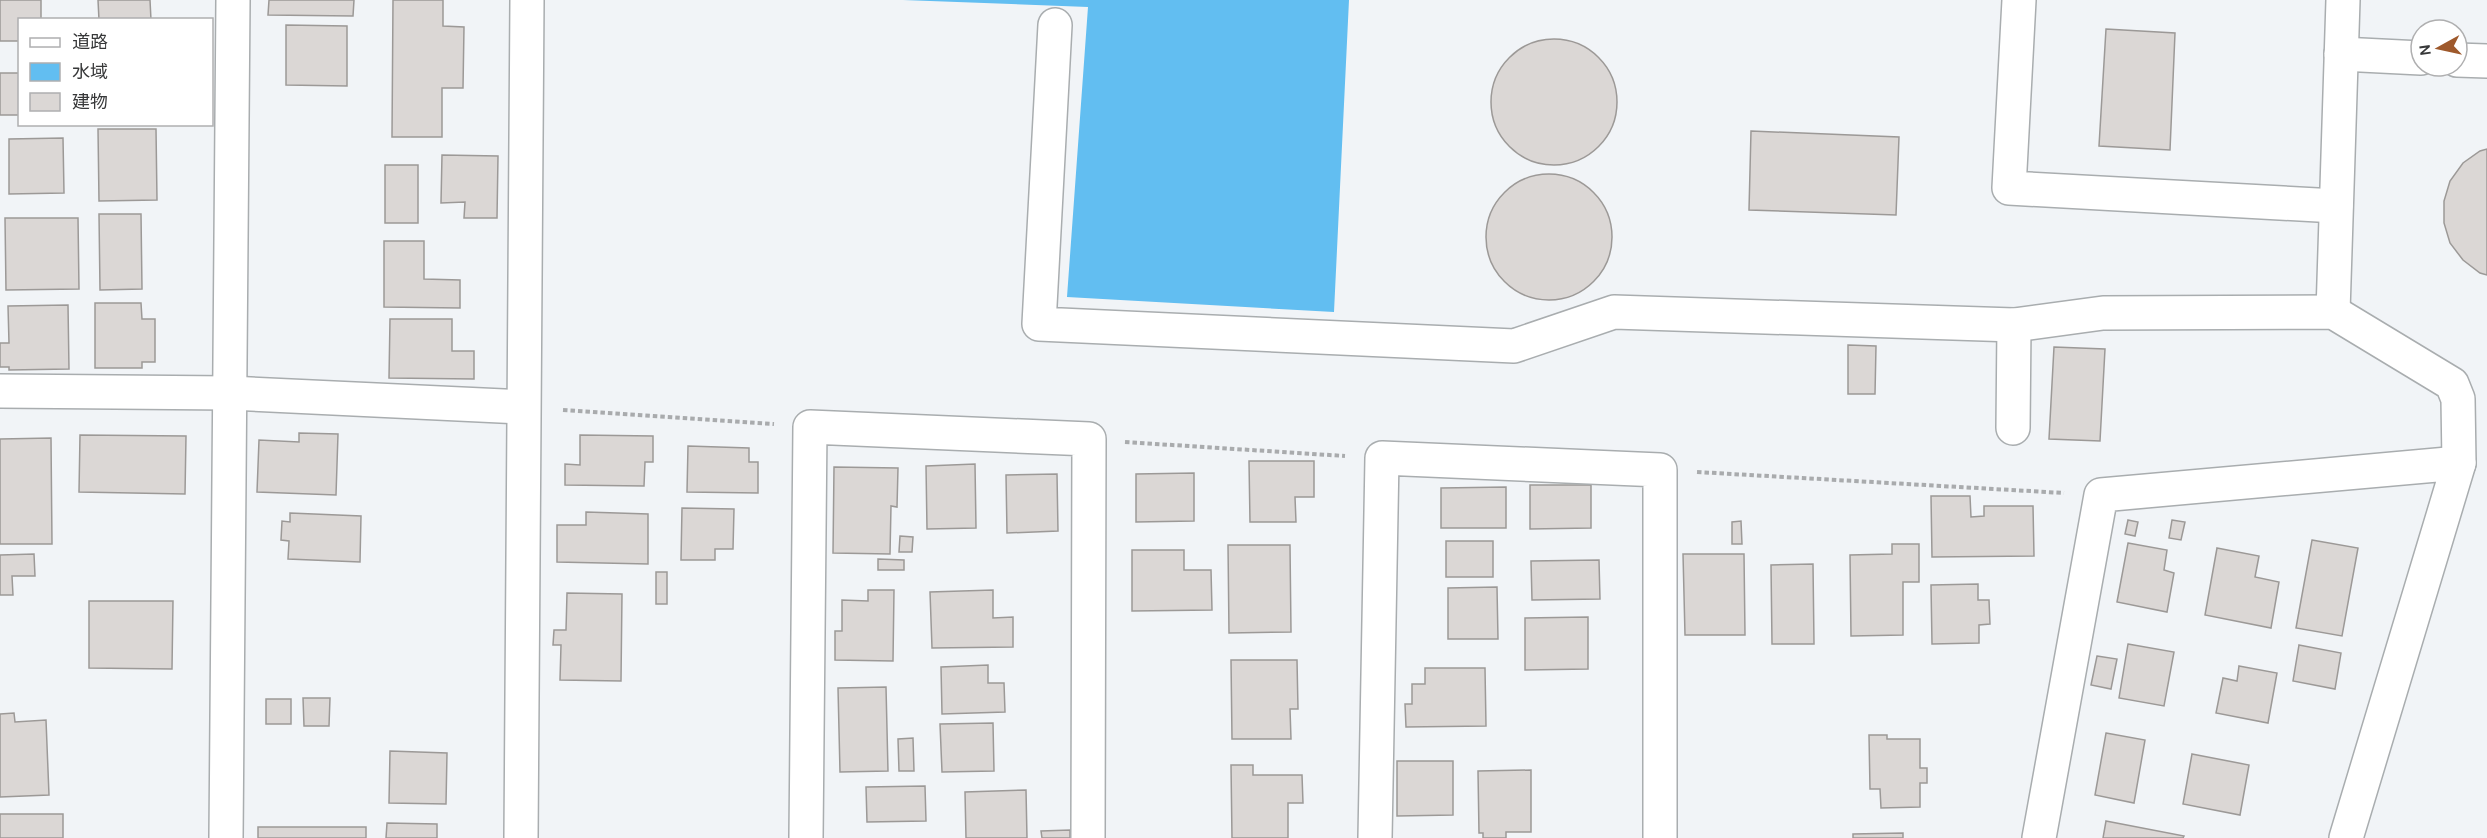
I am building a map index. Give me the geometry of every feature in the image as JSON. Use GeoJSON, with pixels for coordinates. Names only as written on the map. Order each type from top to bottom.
{"type":"FeatureCollection","features":[{"type":"Feature","properties":{"kind":"street"},"geometry":{"type":"LineString","coordinates":[[226,838],[233,0]]}},
{"type":"Feature","properties":{"kind":"street"},"geometry":{"type":"LineString","coordinates":[[520,838],[527,0]]}},
{"type":"Feature","properties":{"kind":"street"},"geometry":{"type":"LineString","coordinates":[[2019,0],[2009,188],[2336,206]]}},
{"type":"Feature","properties":{"kind":"street"},"geometry":{"type":"LineString","coordinates":[[2333,312],[2343,0]]}},
{"type":"Feature","properties":{"kind":"street"},"geometry":{"type":"LineString","coordinates":[[1055,25],[1039,324],[1514,346],[1614,312],[2014,325],[2103,313],[2333,312],[2451,384],[2458,399],[2459,463],[2346,838]]}},
{"type":"Feature","properties":{"kind":"street"},"geometry":{"type":"LineString","coordinates":[[2341,54],[2409,57]]}},
{"type":"Feature","properties":{"kind":"street"},"geometry":{"type":"LineString","coordinates":[[2469,61],[2487,62]]}},
{"type":"Feature","properties":{"kind":"street"},"geometry":{"type":"LineString","coordinates":[[2013,428],[2014,325]]}},
{"type":"Feature","properties":{"kind":"street"},"geometry":{"type":"LineString","coordinates":[[0,391],[230,393],[523,407]]}},
{"type":"Feature","properties":{"kind":"street"},"geometry":{"type":"LineString","coordinates":[[807,838],[810,427],[1089,440],[1088,838]]}},
{"type":"Feature","properties":{"kind":"street"},"geometry":{"type":"LineString","coordinates":[[1376,838],[1382,458],[1660,470],[1660,838]]}},
{"type":"Feature","properties":{"kind":"street"},"geometry":{"type":"LineString","coordinates":[[2039,838],[2101,495],[2459,463]]}},
{"type":"Feature","properties":{"kind":"path"},"geometry":{"type":"LineString","coordinates":[[523,407],[810,427]]}},
{"type":"Feature","properties":{"kind":"path"},"geometry":{"type":"LineString","coordinates":[[1089,440],[1382,458]]}},
{"type":"Feature","properties":{"kind":"path"},"geometry":{"type":"LineString","coordinates":[[1660,470],[2101,495]]}},
{"type":"Feature","properties":{"kind":"water"},"geometry":{"type":"Polygon","coordinates":[[[903,0],[1349,0],[1334,312],[1067,297],[1088,7],[903,0]]]}},
{"type":"Feature","properties":{"kind":"building"},"geometry":{"type":"Polygon","coordinates":[[[0,0],[41,0],[41,18],[18,18],[18,41],[0,41],[0,0]]]}},
{"type":"Feature","properties":{"kind":"building"},"geometry":{"type":"Polygon","coordinates":[[[98,0],[150,0],[151,18],[99,18],[98,0]]]}},
{"type":"Feature","properties":{"kind":"building"},"geometry":{"type":"Polygon","coordinates":[[[269,0],[354,0],[353,16],[268,15],[269,0]]]}},
{"type":"Feature","properties":{"kind":"building"},"geometry":{"type":"Polygon","coordinates":[[[393,0],[443,0],[443,26],[464,27],[463,88],[442,88],[442,137],[392,137],[393,0]]]}},
{"type":"Feature","properties":{"kind":"building"},"geometry":{"type":"Polygon","coordinates":[[[286,25],[347,26],[347,86],[286,85],[286,25]]]}},
{"type":"Feature","properties":{"kind":"building"},"geometry":{"type":"Polygon","coordinates":[[[2106,29],[2175,33],[2170,150],[2099,146],[2106,29]]]}},
{"type":"Feature","properties":{"kind":"building"},"geometry":{"type":"Polygon","coordinates":[[[1554,39],[1578,44],[1599,57],[1612,78],[1617,102],[1612,126],[1599,147],[1578,160],[1554,165],[1530,160],[1509,147],[1496,126],[1491,102],[1496,78],[1509,57],[1530,44],[1554,39]]]}},
{"type":"Feature","properties":{"kind":"building"},"geometry":{"type":"Polygon","coordinates":[[[0,73],[18,73],[18,115],[0,115],[0,73]]]}},
{"type":"Feature","properties":{"kind":"building"},"geometry":{"type":"Polygon","coordinates":[[[98,129],[156,129],[157,200],[99,201],[98,129]]]}},
{"type":"Feature","properties":{"kind":"building"},"geometry":{"type":"Polygon","coordinates":[[[1751,131],[1899,137],[1896,215],[1749,210],[1751,131]]]}},
{"type":"Feature","properties":{"kind":"building"},"geometry":{"type":"Polygon","coordinates":[[[63,138],[64,193],[9,194],[9,139],[63,138]]]}},
{"type":"Feature","properties":{"kind":"building"},"geometry":{"type":"Polygon","coordinates":[[[2487,149],[2487,275],[2480,273],[2463,260],[2450,243],[2444,223],[2444,201],[2450,181],[2463,163],[2487,149]]]}},
{"type":"Feature","properties":{"kind":"building"},"geometry":{"type":"Polygon","coordinates":[[[442,155],[498,156],[497,218],[464,218],[465,202],[441,203],[442,155]]]}},
{"type":"Feature","properties":{"kind":"building"},"geometry":{"type":"Polygon","coordinates":[[[385,165],[418,165],[418,223],[385,223],[385,165]]]}},
{"type":"Feature","properties":{"kind":"building"},"geometry":{"type":"Polygon","coordinates":[[[1549,174],[1573,179],[1594,192],[1607,213],[1612,237],[1607,261],[1594,282],[1573,295],[1549,300],[1525,295],[1504,282],[1491,261],[1486,237],[1491,213],[1504,192],[1525,179],[1549,174]]]}},
{"type":"Feature","properties":{"kind":"building"},"geometry":{"type":"Polygon","coordinates":[[[99,214],[141,214],[142,289],[100,290],[99,214]]]}},
{"type":"Feature","properties":{"kind":"building"},"geometry":{"type":"Polygon","coordinates":[[[5,218],[78,218],[79,289],[6,290],[5,218]]]}},
{"type":"Feature","properties":{"kind":"building"},"geometry":{"type":"Polygon","coordinates":[[[384,241],[424,241],[424,279],[460,280],[460,308],[384,307],[384,241]]]}},
{"type":"Feature","properties":{"kind":"building"},"geometry":{"type":"Polygon","coordinates":[[[95,303],[141,303],[142,319],[155,319],[155,362],[142,362],[142,368],[95,368],[95,303]]]}},
{"type":"Feature","properties":{"kind":"building"},"geometry":{"type":"Polygon","coordinates":[[[68,305],[69,369],[9,370],[9,367],[0,367],[0,343],[9,343],[8,306],[68,305]]]}},
{"type":"Feature","properties":{"kind":"building"},"geometry":{"type":"Polygon","coordinates":[[[390,319],[452,319],[452,351],[474,351],[474,379],[389,378],[390,319]]]}},
{"type":"Feature","properties":{"kind":"building"},"geometry":{"type":"Polygon","coordinates":[[[1848,345],[1876,346],[1875,394],[1848,394],[1848,345]]]}},
{"type":"Feature","properties":{"kind":"building"},"geometry":{"type":"Polygon","coordinates":[[[2054,347],[2105,349],[2100,441],[2049,439],[2054,347]]]}},
{"type":"Feature","properties":{"kind":"building"},"geometry":{"type":"Polygon","coordinates":[[[299,433],[338,434],[336,495],[257,492],[259,440],[299,442],[299,433]]]}},
{"type":"Feature","properties":{"kind":"building"},"geometry":{"type":"Polygon","coordinates":[[[80,435],[186,436],[185,494],[79,492],[80,435]]]}},
{"type":"Feature","properties":{"kind":"building"},"geometry":{"type":"Polygon","coordinates":[[[580,435],[653,436],[653,462],[645,462],[644,486],[565,485],[565,464],[580,465],[580,435]]]}},
{"type":"Feature","properties":{"kind":"building"},"geometry":{"type":"Polygon","coordinates":[[[51,438],[52,544],[0,544],[0,439],[51,438]]]}},
{"type":"Feature","properties":{"kind":"building"},"geometry":{"type":"Polygon","coordinates":[[[688,446],[749,448],[749,462],[758,462],[758,493],[687,492],[688,446]]]}},
{"type":"Feature","properties":{"kind":"building"},"geometry":{"type":"Polygon","coordinates":[[[1249,461],[1314,461],[1314,497],[1295,497],[1296,522],[1250,522],[1249,461]]]}},
{"type":"Feature","properties":{"kind":"building"},"geometry":{"type":"Polygon","coordinates":[[[975,464],[976,528],[927,529],[926,466],[975,464]]]}},
{"type":"Feature","properties":{"kind":"building"},"geometry":{"type":"Polygon","coordinates":[[[834,467],[898,468],[897,507],[891,506],[890,554],[833,553],[834,467]]]}},
{"type":"Feature","properties":{"kind":"building"},"geometry":{"type":"Polygon","coordinates":[[[1194,473],[1194,521],[1136,522],[1136,474],[1194,473]]]}},
{"type":"Feature","properties":{"kind":"building"},"geometry":{"type":"Polygon","coordinates":[[[1057,474],[1058,531],[1007,533],[1006,475],[1057,474]]]}},
{"type":"Feature","properties":{"kind":"building"},"geometry":{"type":"Polygon","coordinates":[[[1530,485],[1591,485],[1591,528],[1530,529],[1530,485]]]}},
{"type":"Feature","properties":{"kind":"building"},"geometry":{"type":"Polygon","coordinates":[[[1506,487],[1506,528],[1441,528],[1441,488],[1506,487]]]}},
{"type":"Feature","properties":{"kind":"building"},"geometry":{"type":"Polygon","coordinates":[[[1931,496],[1970,496],[1971,517],[1984,516],[1984,506],[2033,506],[2034,556],[1932,557],[1931,496]]]}},
{"type":"Feature","properties":{"kind":"building"},"geometry":{"type":"Polygon","coordinates":[[[682,508],[734,509],[733,549],[715,549],[715,560],[681,560],[682,508]]]}},
{"type":"Feature","properties":{"kind":"building"},"geometry":{"type":"Polygon","coordinates":[[[586,512],[648,514],[648,564],[557,562],[557,525],[586,525],[586,512]]]}},
{"type":"Feature","properties":{"kind":"building"},"geometry":{"type":"Polygon","coordinates":[[[290,513],[361,516],[360,562],[288,559],[289,541],[281,540],[282,521],[290,522],[290,513]]]}},
{"type":"Feature","properties":{"kind":"building"},"geometry":{"type":"Polygon","coordinates":[[[2128,520],[2138,522],[2135,536],[2125,534],[2128,520]]]}},
{"type":"Feature","properties":{"kind":"building"},"geometry":{"type":"Polygon","coordinates":[[[2172,520],[2185,522],[2181,540],[2169,538],[2172,520]]]}},
{"type":"Feature","properties":{"kind":"building"},"geometry":{"type":"Polygon","coordinates":[[[1741,521],[1742,544],[1732,544],[1732,522],[1741,521]]]}},
{"type":"Feature","properties":{"kind":"building"},"geometry":{"type":"Polygon","coordinates":[[[900,536],[913,537],[912,552],[899,552],[900,536]]]}},
{"type":"Feature","properties":{"kind":"building"},"geometry":{"type":"Polygon","coordinates":[[[2312,540],[2358,548],[2342,636],[2296,628],[2312,540]]]}},
{"type":"Feature","properties":{"kind":"building"},"geometry":{"type":"Polygon","coordinates":[[[1446,541],[1493,541],[1493,577],[1446,577],[1446,541]]]}},
{"type":"Feature","properties":{"kind":"building"},"geometry":{"type":"Polygon","coordinates":[[[2128,543],[2167,550],[2164,570],[2174,573],[2167,612],[2117,602],[2128,543]]]}},
{"type":"Feature","properties":{"kind":"building"},"geometry":{"type":"Polygon","coordinates":[[[1892,544],[1919,544],[1919,582],[1903,582],[1903,635],[1851,636],[1850,555],[1892,554],[1892,544]]]}},
{"type":"Feature","properties":{"kind":"building"},"geometry":{"type":"Polygon","coordinates":[[[1228,545],[1290,545],[1291,632],[1229,633],[1228,545]]]}},
{"type":"Feature","properties":{"kind":"building"},"geometry":{"type":"Polygon","coordinates":[[[2217,548],[2259,556],[2255,577],[2279,582],[2271,628],[2205,615],[2217,548]]]}},
{"type":"Feature","properties":{"kind":"building"},"geometry":{"type":"Polygon","coordinates":[[[1132,550],[1184,550],[1184,570],[1211,570],[1212,610],[1132,611],[1132,550]]]}},
{"type":"Feature","properties":{"kind":"building"},"geometry":{"type":"Polygon","coordinates":[[[34,554],[35,576],[12,576],[13,595],[0,595],[0,555],[34,554]]]}},
{"type":"Feature","properties":{"kind":"building"},"geometry":{"type":"Polygon","coordinates":[[[1683,554],[1744,554],[1745,635],[1685,635],[1683,554]]]}},
{"type":"Feature","properties":{"kind":"building"},"geometry":{"type":"Polygon","coordinates":[[[878,559],[904,560],[904,570],[878,570],[878,559]]]}},
{"type":"Feature","properties":{"kind":"building"},"geometry":{"type":"Polygon","coordinates":[[[1599,560],[1600,599],[1532,600],[1531,561],[1599,560]]]}},
{"type":"Feature","properties":{"kind":"building"},"geometry":{"type":"Polygon","coordinates":[[[1813,564],[1814,644],[1772,644],[1771,565],[1813,564]]]}},
{"type":"Feature","properties":{"kind":"building"},"geometry":{"type":"Polygon","coordinates":[[[656,572],[667,572],[667,604],[656,604],[656,572]]]}},
{"type":"Feature","properties":{"kind":"building"},"geometry":{"type":"Polygon","coordinates":[[[1978,584],[1978,600],[1989,600],[1990,624],[1979,625],[1979,643],[1932,644],[1931,585],[1978,584]]]}},
{"type":"Feature","properties":{"kind":"building"},"geometry":{"type":"Polygon","coordinates":[[[1497,587],[1498,639],[1448,639],[1448,588],[1497,587]]]}},
{"type":"Feature","properties":{"kind":"building"},"geometry":{"type":"Polygon","coordinates":[[[868,590],[894,590],[893,661],[835,660],[835,631],[842,631],[842,600],[868,601],[868,590]]]}},
{"type":"Feature","properties":{"kind":"building"},"geometry":{"type":"Polygon","coordinates":[[[993,590],[993,618],[1013,617],[1013,647],[932,648],[930,592],[993,590]]]}},
{"type":"Feature","properties":{"kind":"building"},"geometry":{"type":"Polygon","coordinates":[[[567,593],[622,594],[621,681],[560,680],[561,645],[553,645],[554,630],[566,630],[567,593]]]}},
{"type":"Feature","properties":{"kind":"building"},"geometry":{"type":"Polygon","coordinates":[[[89,601],[173,601],[172,669],[89,668],[89,601]]]}},
{"type":"Feature","properties":{"kind":"building"},"geometry":{"type":"Polygon","coordinates":[[[1588,617],[1588,669],[1525,670],[1525,618],[1588,617]]]}},
{"type":"Feature","properties":{"kind":"building"},"geometry":{"type":"Polygon","coordinates":[[[2128,644],[2174,652],[2164,706],[2119,698],[2128,644]]]}},
{"type":"Feature","properties":{"kind":"building"},"geometry":{"type":"Polygon","coordinates":[[[2299,645],[2341,653],[2335,689],[2293,681],[2299,645]]]}},
{"type":"Feature","properties":{"kind":"building"},"geometry":{"type":"Polygon","coordinates":[[[2097,656],[2117,659],[2111,689],[2091,685],[2097,656]]]}},
{"type":"Feature","properties":{"kind":"building"},"geometry":{"type":"Polygon","coordinates":[[[1231,660],[1297,660],[1298,709],[1290,709],[1291,739],[1232,739],[1231,660]]]}},
{"type":"Feature","properties":{"kind":"building"},"geometry":{"type":"Polygon","coordinates":[[[988,665],[988,683],[1004,683],[1005,712],[942,714],[941,667],[988,665]]]}},
{"type":"Feature","properties":{"kind":"building"},"geometry":{"type":"Polygon","coordinates":[[[2239,666],[2277,673],[2268,723],[2216,713],[2223,678],[2237,681],[2239,666]]]}},
{"type":"Feature","properties":{"kind":"building"},"geometry":{"type":"Polygon","coordinates":[[[1425,668],[1485,668],[1486,726],[1406,727],[1405,704],[1412,704],[1412,684],[1425,684],[1425,668]]]}},
{"type":"Feature","properties":{"kind":"building"},"geometry":{"type":"Polygon","coordinates":[[[886,687],[888,771],[840,772],[838,688],[886,687]]]}},
{"type":"Feature","properties":{"kind":"building"},"geometry":{"type":"Polygon","coordinates":[[[303,698],[330,698],[329,726],[304,726],[303,698]]]}},
{"type":"Feature","properties":{"kind":"building"},"geometry":{"type":"Polygon","coordinates":[[[266,699],[291,699],[291,724],[266,724],[266,699]]]}},
{"type":"Feature","properties":{"kind":"building"},"geometry":{"type":"Polygon","coordinates":[[[14,713],[15,722],[46,720],[49,795],[0,797],[0,714],[14,713]]]}},
{"type":"Feature","properties":{"kind":"building"},"geometry":{"type":"Polygon","coordinates":[[[993,723],[994,771],[942,772],[940,724],[993,723]]]}},
{"type":"Feature","properties":{"kind":"building"},"geometry":{"type":"Polygon","coordinates":[[[2106,733],[2145,740],[2134,803],[2095,795],[2106,733]]]}},
{"type":"Feature","properties":{"kind":"building"},"geometry":{"type":"Polygon","coordinates":[[[1869,735],[1887,735],[1887,739],[1920,739],[1920,768],[1927,768],[1927,783],[1920,783],[1920,807],[1881,808],[1880,789],[1870,789],[1869,735]]]}},
{"type":"Feature","properties":{"kind":"building"},"geometry":{"type":"Polygon","coordinates":[[[913,738],[914,771],[899,771],[898,739],[913,738]]]}},
{"type":"Feature","properties":{"kind":"building"},"geometry":{"type":"Polygon","coordinates":[[[390,751],[447,753],[446,804],[389,803],[390,751]]]}},
{"type":"Feature","properties":{"kind":"building"},"geometry":{"type":"Polygon","coordinates":[[[2192,754],[2249,765],[2240,815],[2183,804],[2192,754]]]}},
{"type":"Feature","properties":{"kind":"building"},"geometry":{"type":"Polygon","coordinates":[[[1397,761],[1453,761],[1453,815],[1397,816],[1397,761]]]}},
{"type":"Feature","properties":{"kind":"building"},"geometry":{"type":"Polygon","coordinates":[[[1231,765],[1253,765],[1253,775],[1302,775],[1303,803],[1288,803],[1288,838],[1232,838],[1231,765]]]}},
{"type":"Feature","properties":{"kind":"building"},"geometry":{"type":"Polygon","coordinates":[[[1531,770],[1531,832],[1506,832],[1506,838],[1483,838],[1483,833],[1479,833],[1478,771],[1531,770]]]}},
{"type":"Feature","properties":{"kind":"building"},"geometry":{"type":"Polygon","coordinates":[[[925,786],[926,821],[867,822],[866,787],[925,786]]]}},
{"type":"Feature","properties":{"kind":"building"},"geometry":{"type":"Polygon","coordinates":[[[1026,790],[1027,838],[966,838],[965,792],[1026,790]]]}},
{"type":"Feature","properties":{"kind":"building"},"geometry":{"type":"Polygon","coordinates":[[[0,814],[63,814],[63,838],[0,838],[0,814]]]}},
{"type":"Feature","properties":{"kind":"building"},"geometry":{"type":"Polygon","coordinates":[[[2106,821],[2184,836],[2183,838],[2103,838],[2106,821]]]}},
{"type":"Feature","properties":{"kind":"building"},"geometry":{"type":"Polygon","coordinates":[[[387,823],[437,824],[437,838],[386,838],[387,823]]]}},
{"type":"Feature","properties":{"kind":"building"},"geometry":{"type":"Polygon","coordinates":[[[258,827],[366,827],[366,838],[258,838],[258,827]]]}},
{"type":"Feature","properties":{"kind":"building"},"geometry":{"type":"Polygon","coordinates":[[[1070,830],[1070,838],[1042,838],[1041,831],[1070,830]]]}},
{"type":"Feature","properties":{"kind":"building"},"geometry":{"type":"Polygon","coordinates":[[[1903,833],[1903,838],[1853,838],[1853,834],[1903,833]]]}}]}
